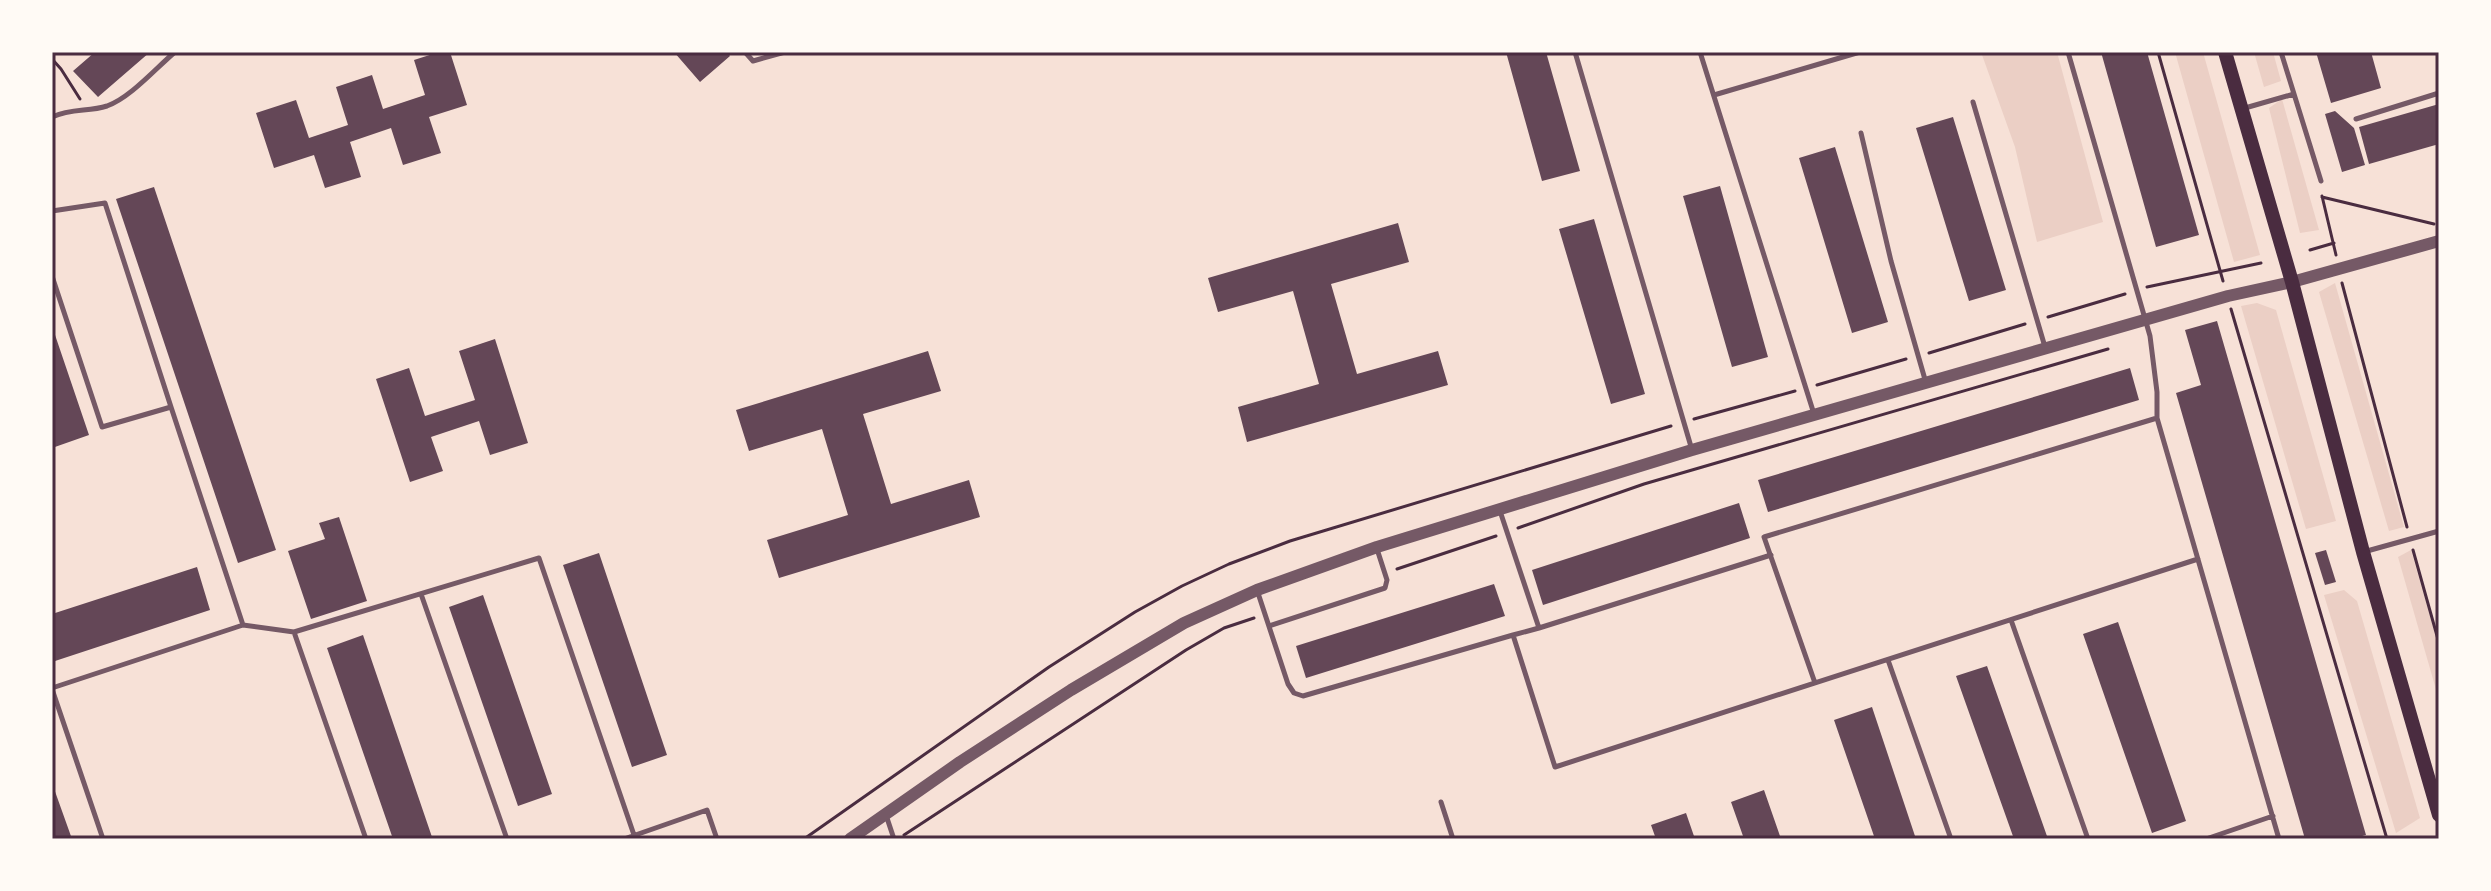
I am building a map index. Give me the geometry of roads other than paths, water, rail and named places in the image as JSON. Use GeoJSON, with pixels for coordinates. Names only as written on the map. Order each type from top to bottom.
{"type":"FeatureCollection","features":[{"type":"Feature","properties":{"kind":"main road"},"geometry":{"type":"LineString","coordinates":[[2225,52],[2439,815]]}},
{"type":"Feature","properties":{"kind":"street"},"geometry":{"type":"LineString","coordinates":[[850,839],[960,762],[1083,683],[1184,623],[1257,590],[1377,547],[1692,450],[2228,296],[2292,282],[2439,241]]}},
{"type":"Feature","properties":{"kind":"lane"},"geometry":{"type":"LineString","coordinates":[[52,117],[69,110],[102,108],[117,102],[175,52]]}},
{"type":"Feature","properties":{"kind":"lane"},"geometry":{"type":"LineString","coordinates":[[745,52],[753,61],[785,52]]}},
{"type":"Feature","properties":{"kind":"lane"},"geometry":{"type":"LineString","coordinates":[[1575,52],[1692,450]]}},
{"type":"Feature","properties":{"kind":"lane"},"geometry":{"type":"LineString","coordinates":[[1700,52],[1815,415]]}},
{"type":"Feature","properties":{"kind":"lane"},"geometry":{"type":"LineString","coordinates":[[1714,95],[1860,52]]}},
{"type":"Feature","properties":{"kind":"lane"},"geometry":{"type":"LineString","coordinates":[[2068,52],[2146,319],[2155,365],[2157,418],[2279,839]]}},
{"type":"Feature","properties":{"kind":"lane"},"geometry":{"type":"LineString","coordinates":[[2281,52],[2321,181]]}},
{"type":"Feature","properties":{"kind":"lane"},"geometry":{"type":"LineString","coordinates":[[2356,119],[2439,93]]}},
{"type":"Feature","properties":{"kind":"lane"},"geometry":{"type":"LineString","coordinates":[[2241,109],[2294,94]]}},
{"type":"Feature","properties":{"kind":"lane"},"geometry":{"type":"LineString","coordinates":[[1973,102],[2045,350]]}},
{"type":"Feature","properties":{"kind":"lane"},"geometry":{"type":"LineString","coordinates":[[1861,133],[1891,261],[1926,384]]}},
{"type":"Feature","properties":{"kind":"lane"},"geometry":{"type":"LineString","coordinates":[[52,211],[105,203],[243,625]]}},
{"type":"Feature","properties":{"kind":"lane"},"geometry":{"type":"LineString","coordinates":[[52,276],[102,427],[171,407]]}},
{"type":"Feature","properties":{"kind":"lane"},"geometry":{"type":"LineString","coordinates":[[1815,683],[1764,537],[2157,418]]}},
{"type":"Feature","properties":{"kind":"lane"},"geometry":{"type":"LineString","coordinates":[[1500,511],[1539,628]]}},
{"type":"Feature","properties":{"kind":"lane"},"geometry":{"type":"LineString","coordinates":[[2363,552],[2439,531]]}},
{"type":"Feature","properties":{"kind":"lane"},"geometry":{"type":"LineString","coordinates":[[1269,626],[1385,588],[1387,580],[1377,547]]}},
{"type":"Feature","properties":{"kind":"lane"},"geometry":{"type":"LineString","coordinates":[[1257,590],[1288,684],[1294,693],[1303,696],[1539,628],[1771,555]]}},
{"type":"Feature","properties":{"kind":"lane"},"geometry":{"type":"LineString","coordinates":[[103,839],[52,688],[243,625],[294,632],[539,558],[634,835]]}},
{"type":"Feature","properties":{"kind":"lane"},"geometry":{"type":"LineString","coordinates":[[1513,635],[1555,767],[2198,559]]}},
{"type":"Feature","properties":{"kind":"lane"},"geometry":{"type":"LineString","coordinates":[[421,594],[507,839]]}},
{"type":"Feature","properties":{"kind":"lane"},"geometry":{"type":"LineString","coordinates":[[2011,620],[2088,839]]}},
{"type":"Feature","properties":{"kind":"lane"},"geometry":{"type":"LineString","coordinates":[[294,632],[366,839]]}},
{"type":"Feature","properties":{"kind":"lane"},"geometry":{"type":"LineString","coordinates":[[1888,660],[1951,839]]}},
{"type":"Feature","properties":{"kind":"lane"},"geometry":{"type":"LineString","coordinates":[[1441,802],[1453,839]]}},
{"type":"Feature","properties":{"kind":"lane"},"geometry":{"type":"LineString","coordinates":[[624,839],[707,810],[717,839]]}},
{"type":"Feature","properties":{"kind":"lane"},"geometry":{"type":"LineString","coordinates":[[886,814],[896,839]]}},
{"type":"Feature","properties":{"kind":"lane"},"geometry":{"type":"LineString","coordinates":[[2206,839],[2273,816]]}}]}
